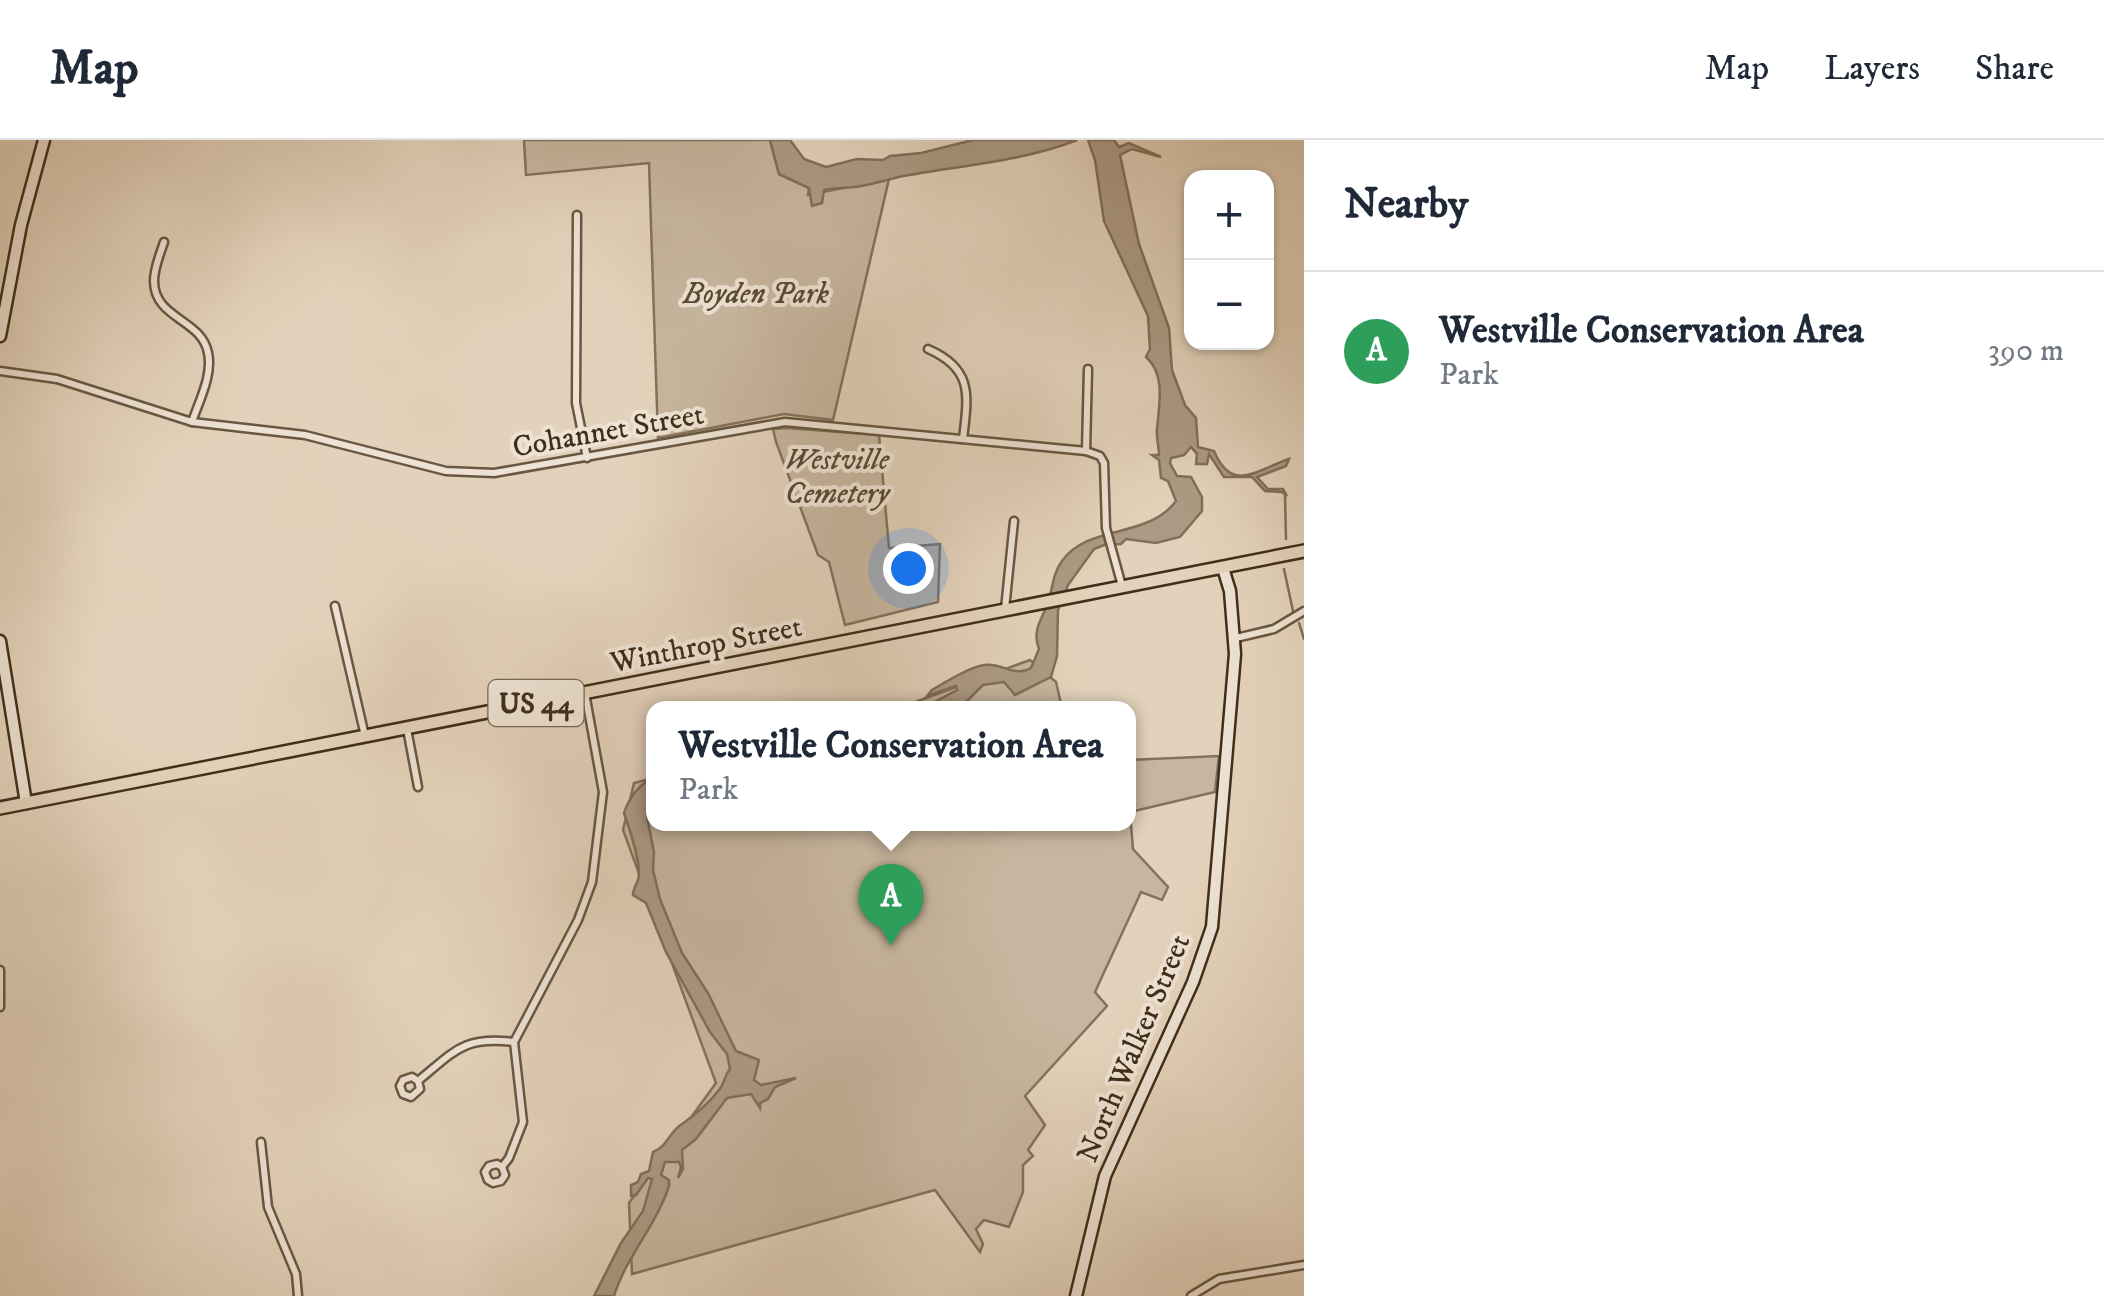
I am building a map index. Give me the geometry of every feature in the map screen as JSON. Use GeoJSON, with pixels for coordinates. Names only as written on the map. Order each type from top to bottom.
{"type":"FeatureCollection","features":[{"type":"Feature","properties":{"kind":"highway","name":"Winthrop Street"},"geometry":{"type":"LineString","coordinates":[[0,808],[1304,551]]}},
{"type":"Feature","properties":{"kind":"main road"},"geometry":{"type":"LineString","coordinates":[[0,336],[21,225],[44,140]]}},
{"type":"Feature","properties":{"kind":"main road","name":"North Walker Street"},"geometry":{"type":"LineString","coordinates":[[1076,1296],[1105,1176],[1193,982],[1212,927],[1236,638],[1224,568]]}},
{"type":"Feature","properties":{"kind":"main road"},"geometry":{"type":"LineString","coordinates":[[0,641],[26,803]]}},
{"type":"Feature","properties":{"kind":"street"},"geometry":{"type":"LineString","coordinates":[[577,215],[576,402],[587,458]]}},
{"type":"Feature","properties":{"kind":"street"},"geometry":{"type":"LineString","coordinates":[[164,242],[155,274],[156,295],[172,315],[202,336],[209,355],[206,382],[192,422]]}},
{"type":"Feature","properties":{"kind":"street"},"geometry":{"type":"LineString","coordinates":[[928,349],[947,357],[966,384],[964,440]]}},
{"type":"Feature","properties":{"kind":"street"},"geometry":{"type":"LineString","coordinates":[[1088,369],[1086,450],[1100,456],[1104,463],[1107,530],[1122,588]]}},
{"type":"Feature","properties":{"kind":"street","name":"Cohannet Street"},"geometry":{"type":"LineString","coordinates":[[0,370],[57,379],[192,422],[344,442],[455,472],[494,474],[786,422],[1086,450]]}},
{"type":"Feature","properties":{"kind":"street"},"geometry":{"type":"LineString","coordinates":[[1004,610],[1014,520]]}},
{"type":"Feature","properties":{"kind":"street"},"geometry":{"type":"LineString","coordinates":[[335,606],[365,736]]}},
{"type":"Feature","properties":{"kind":"street"},"geometry":{"type":"LineString","coordinates":[[1236,638],[1274,628],[1304,611]]}},
{"type":"Feature","properties":{"kind":"street"},"geometry":{"type":"LineString","coordinates":[[502,1167],[523,1122],[514,1042],[578,920],[592,882],[603,792],[585,693]]}},
{"type":"Feature","properties":{"kind":"street"},"geometry":{"type":"LineString","coordinates":[[406,728],[418,787]]}},
{"type":"Feature","properties":{"kind":"street"},"geometry":{"type":"LineString","coordinates":[[0,970],[0,1007]]}},
{"type":"Feature","properties":{"kind":"street"},"geometry":{"type":"LineString","coordinates":[[418,1080],[466,1044],[483,1039],[514,1042]]}},
{"type":"Feature","properties":{"kind":"street"},"geometry":{"type":"LineString","coordinates":[[261,1142],[268,1207],[296,1274],[298,1296]]}},
{"type":"Feature","properties":{"kind":"street"},"geometry":{"type":"LineString","coordinates":[[1191,1296],[1218,1280],[1304,1265]]}},
{"type":"Feature","properties":{"kind":"green space","name":"Boyden Park"},"geometry":{"type":"Polygon","coordinates":[[[524,140],[770,140],[779,174],[809,188],[808,195],[889,179],[833,420],[784,414],[658,438],[649,163],[526,175],[524,140]]]}},
{"type":"Feature","properties":{"kind":"green space","name":"Westville Cemetery"},"geometry":{"type":"Polygon","coordinates":[[[773,429],[879,435],[889,548],[940,544],[938,602],[845,625],[829,562],[818,555],[776,442],[773,429]]]}},
{"type":"Feature","properties":{"kind":"green space"},"geometry":{"type":"Polygon","coordinates":[[[1030,660],[1056,682],[1060,701],[918,701],[1030,660]]]}},
{"type":"Feature","properties":{"kind":"green space"},"geometry":{"type":"Polygon","coordinates":[[[1219,756],[1215,792],[1136,811],[1136,760],[1219,756]]]}},
{"type":"Feature","properties":{"kind":"green space"},"geometry":{"type":"Polygon","coordinates":[[[646,780],[646,831],[1132,831],[1133,849],[1168,887],[1162,900],[1141,892],[1095,992],[1107,1006],[1025,1096],[1045,1125],[1028,1150],[1033,1156],[1023,1165],[1023,1192],[1009,1227],[984,1220],[976,1229],[983,1244],[980,1252],[935,1190],[632,1274],[629,1203],[716,1083],[623,830],[634,783],[646,780]]]}},
{"type":"Feature","properties":{"kind":"shaded area"},"geometry":{"type":"Polygon","coordinates":[[[770,140],[790,140],[804,159],[826,167],[857,159],[883,160],[973,140],[1077,140],[1015,158],[824,190],[822,203],[812,206],[809,188],[779,174],[770,140]]]}},
{"type":"Feature","properties":{"kind":"shaded area"},"geometry":{"type":"Polygon","coordinates":[[[1088,140],[1114,140],[1119,147],[1129,143],[1161,157],[1132,149],[1120,155],[1139,244],[1169,328],[1172,370],[1185,405],[1196,418],[1198,447],[1214,451],[1221,464],[1237,475],[1256,473],[1289,459],[1286,466],[1257,477],[1268,489],[1283,489],[1287,496],[1265,491],[1252,477],[1224,477],[1209,454],[1207,464],[1196,464],[1197,454],[1191,447],[1184,455],[1171,458],[1177,476],[1191,477],[1202,497],[1202,511],[1180,537],[1156,543],[1126,539],[1121,544],[1094,549],[1068,585],[1058,610],[1057,656],[1051,677],[1015,695],[1004,682],[983,685],[967,701],[936,701],[957,690],[956,686],[927,696],[932,690],[971,669],[984,665],[1019,671],[1031,668],[1039,649],[1038,626],[1062,561],[1087,541],[1150,521],[1176,501],[1168,481],[1161,478],[1159,460],[1152,455],[1159,455],[1160,390],[1156,372],[1146,357],[1150,349],[1148,316],[1104,221],[1088,140]]]}},
{"type":"Feature","properties":{"kind":"shaded area"},"geometry":{"type":"Polygon","coordinates":[[[644,784],[653,870],[682,953],[708,993],[736,1051],[759,1060],[754,1080],[761,1085],[796,1078],[775,1087],[760,1108],[751,1094],[727,1098],[696,1139],[682,1150],[683,1169],[678,1178],[679,1162],[665,1162],[661,1175],[669,1180],[669,1186],[657,1215],[614,1296],[594,1296],[621,1243],[643,1211],[652,1179],[648,1178],[631,1196],[631,1185],[649,1171],[653,1152],[715,1095],[730,1069],[727,1054],[710,1032],[666,952],[646,903],[633,895],[638,866],[624,813],[644,784]]]}},
{"type":"Feature","properties":{"kind":"waterway"},"geometry":{"type":"LineString","coordinates":[[1285,495],[1286,539]]}},
{"type":"Feature","properties":{"kind":"waterway"},"geometry":{"type":"LineString","coordinates":[[1284,569],[1293,611]]}},
{"type":"Feature","properties":{"kind":"waterway"},"geometry":{"type":"LineString","coordinates":[[1299,623],[1304,639]]}},
{"type":"Feature","properties":{"kind":"place","name":"Westville Conservation Area"},"geometry":{"type":"Point","coordinates":[891,946]}}]}
